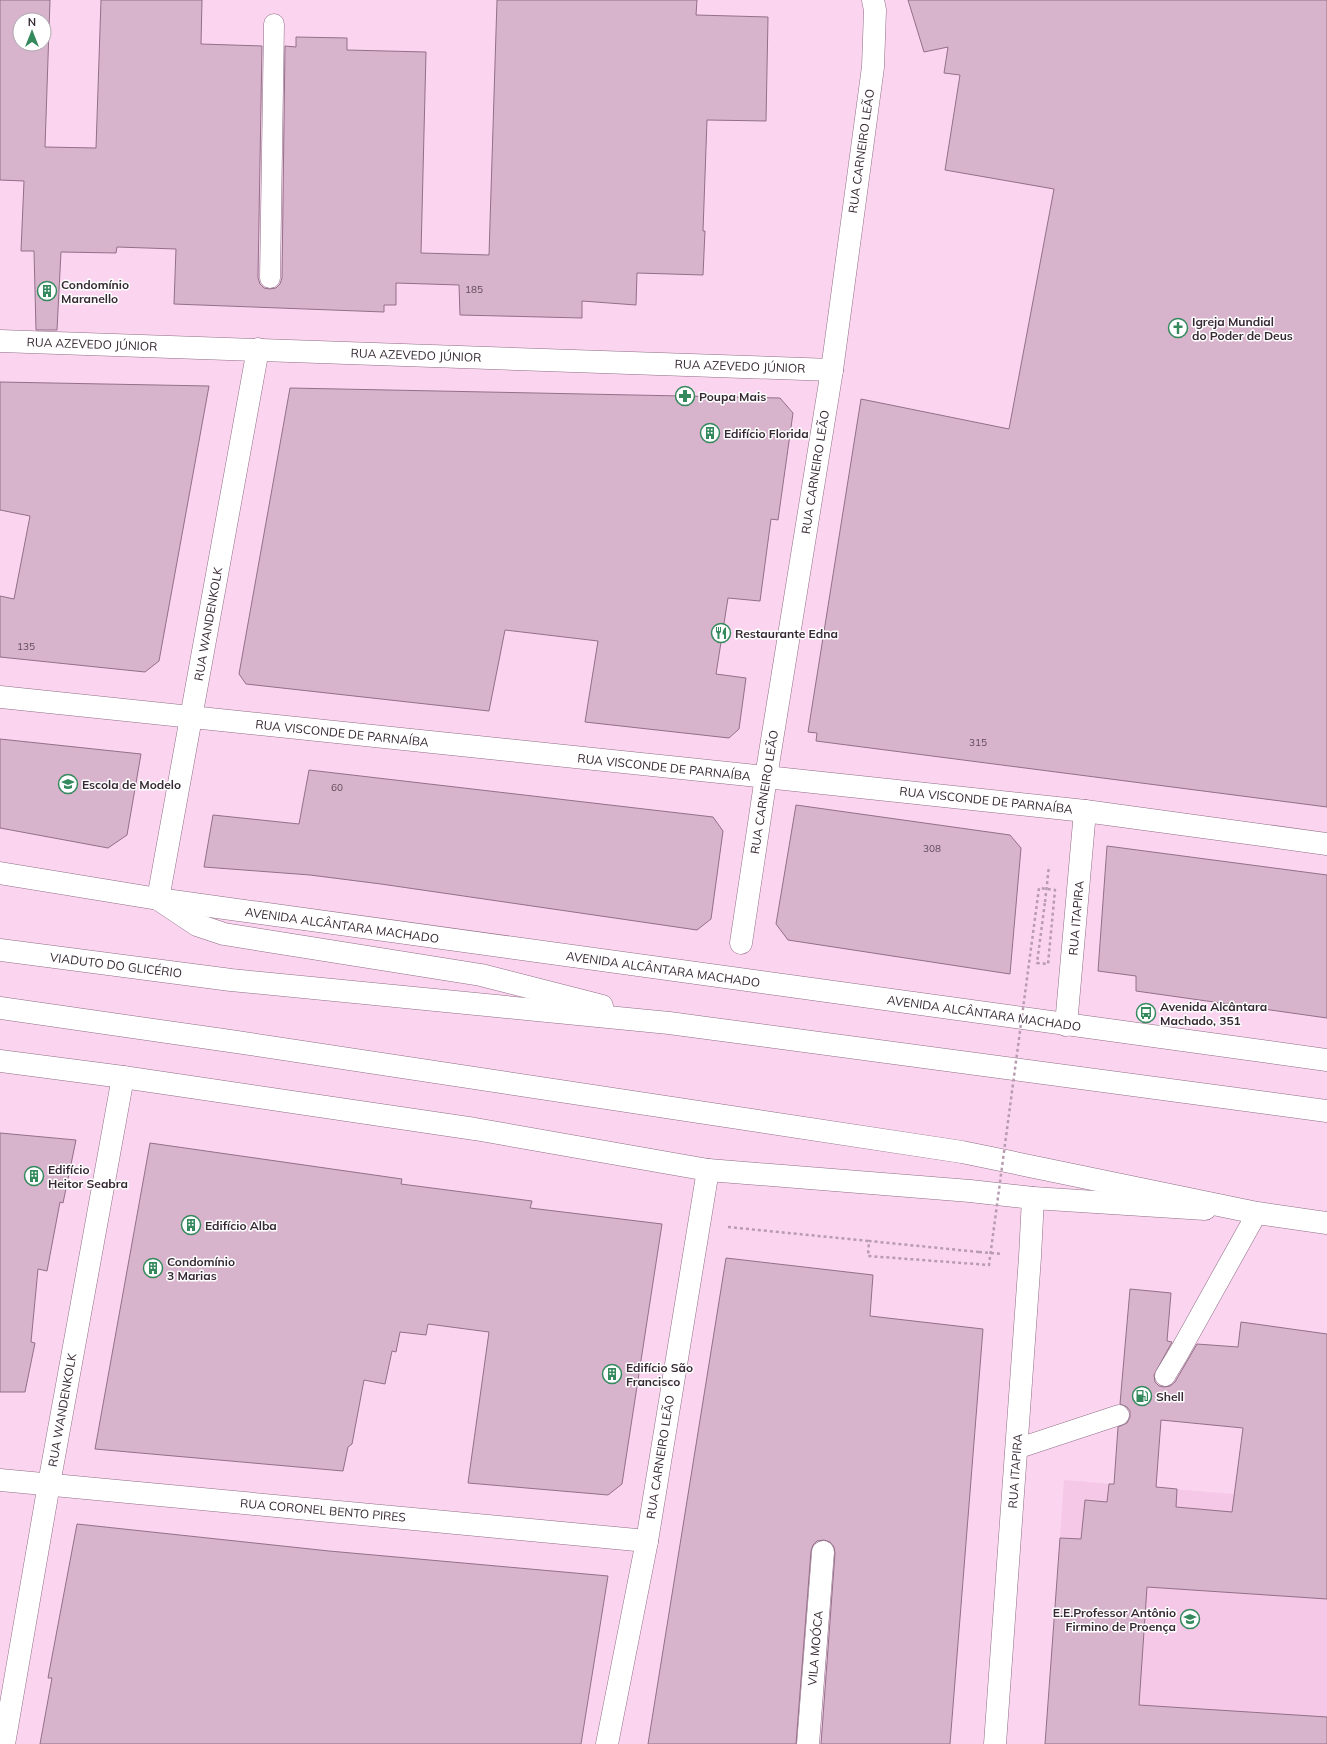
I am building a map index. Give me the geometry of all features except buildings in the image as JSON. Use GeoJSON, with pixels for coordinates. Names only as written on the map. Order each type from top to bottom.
{"type":"FeatureCollection","features":[{"type":"Feature","properties":{"kind":"main road","name":"RUA CARNEIRO LEÃO"},"geometry":{"type":"LineString","coordinates":[[741,943],[766,777],[832,370],[873,66],[875,10],[873,0]]}},
{"type":"Feature","properties":{"kind":"main road","name":"RUA AZEVEDO JÚNIOR"},"geometry":{"type":"LineString","coordinates":[[0,341],[832,370]]}},
{"type":"Feature","properties":{"kind":"main road","name":"RUA WANDENKOLK"},"geometry":{"type":"LineString","coordinates":[[158,900],[258,349]]}},
{"type":"Feature","properties":{"kind":"main road","name":"RUA VISCONDE DE PARNAÍBA"},"geometry":{"type":"LineString","coordinates":[[0,697],[1085,811],[1327,844]]}},
{"type":"Feature","properties":{"kind":"main road","name":"RUA ITAPIRA"},"geometry":{"type":"LineString","coordinates":[[1066,1025],[1085,811]]}},
{"type":"Feature","properties":{"kind":"main road","name":"AVENIDA ALCÂNTARA MACHADO"},"geometry":{"type":"LineString","coordinates":[[0,873],[158,900],[1327,1060]]}},
{"type":"Feature","properties":{"kind":"main road"},"geometry":{"type":"LineString","coordinates":[[158,900],[197,925],[224,934],[481,974],[669,1023],[1327,1111]]}},
{"type":"Feature","properties":{"kind":"main road","name":"VIADUTO DO GLICÉRIO"},"geometry":{"type":"LineString","coordinates":[[0,950],[231,980],[669,1023]]}},
{"type":"Feature","properties":{"kind":"main road"},"geometry":{"type":"LineString","coordinates":[[0,1008],[230,1041],[962,1152],[1257,1213],[1327,1223]]}},
{"type":"Feature","properties":{"kind":"main road"},"geometry":{"type":"LineString","coordinates":[[0,1061],[123,1077],[475,1129],[708,1170],[962,1190],[1033,1198],[1257,1213]]}},
{"type":"Feature","properties":{"kind":"main road","name":"RUA WANDENKOLK"},"geometry":{"type":"LineString","coordinates":[[4,1744],[49,1484],[123,1077]]}},
{"type":"Feature","properties":{"kind":"main road","name":"RUA CARNEIRO LEÃO"},"geometry":{"type":"LineString","coordinates":[[607,1744],[647,1540],[708,1170]]}},
{"type":"Feature","properties":{"kind":"main road","name":"RUA ITAPIRA"},"geometry":{"type":"LineString","coordinates":[[995,1744],[1033,1198]]}},
{"type":"Feature","properties":{"kind":"main road","name":"RUA CORONEL BENTO PIRES"},"geometry":{"type":"LineString","coordinates":[[0,1480],[647,1540]]}},
{"type":"Feature","properties":{"kind":"main road","name":"VILA MOÓCA"},"geometry":{"type":"LineString","coordinates":[[808,1744],[823,1552]]}},
{"type":"Feature","properties":{"kind":"lane"},"geometry":{"type":"LineString","coordinates":[[270,278],[274,24]]}},
{"type":"Feature","properties":{"kind":"lane"},"geometry":{"type":"LineString","coordinates":[[1165,1376],[1180,1352],[1257,1213]]}},
{"type":"Feature","properties":{"kind":"lane"},"geometry":{"type":"LineString","coordinates":[[1016,1448],[1120,1415]]}},
{"type":"Feature","properties":{"kind":"path"},"geometry":{"type":"LineString","coordinates":[[869,1241],[868,1256],[989,1265],[1039,888],[1056,890],[1048,964],[1037,963],[1044,902]]}},
{"type":"Feature","properties":{"kind":"path"},"geometry":{"type":"LineString","coordinates":[[699,1224],[979,1252]]}},
{"type":"Feature","properties":{"kind":"shaded area","name":"E.E.Professor Antônio Firmino de Proença"},"geometry":{"type":"Polygon","coordinates":[[[1237,1477],[1327,1488],[1327,1744],[1045,1744],[1064,1480],[1234,1494],[1237,1477]]]}},
{"type":"Feature","properties":{"kind":"place","name":"Condomínio Maranello"},"geometry":{"type":"Point","coordinates":[47,291]}},
{"type":"Feature","properties":{"kind":"place","name":"Igreja Mundial do Poder de Deus"},"geometry":{"type":"Point","coordinates":[1178,328]}},
{"type":"Feature","properties":{"kind":"place","name":"Poupa Mais"},"geometry":{"type":"Point","coordinates":[685,396]}},
{"type":"Feature","properties":{"kind":"place","name":"Edifício Florida"},"geometry":{"type":"Point","coordinates":[710,433]}},
{"type":"Feature","properties":{"kind":"place","name":"Restaurante Edna"},"geometry":{"type":"Point","coordinates":[721,633]}},
{"type":"Feature","properties":{"kind":"place","name":"Escola de Modelo"},"geometry":{"type":"Point","coordinates":[68,784]}},
{"type":"Feature","properties":{"kind":"place","name":"Avenida Alcântara Machado, 351"},"geometry":{"type":"Point","coordinates":[1146,1013]}},
{"type":"Feature","properties":{"kind":"place","name":"Edifício Heitor Seabra"},"geometry":{"type":"Point","coordinates":[34,1176]}},
{"type":"Feature","properties":{"kind":"place","name":"Edifício Alba"},"geometry":{"type":"Point","coordinates":[191,1225]}},
{"type":"Feature","properties":{"kind":"place","name":"Condomínio 3 Marias"},"geometry":{"type":"Point","coordinates":[153,1268]}},
{"type":"Feature","properties":{"kind":"place","name":"Edifício São Francisco"},"geometry":{"type":"Point","coordinates":[612,1374]}},
{"type":"Feature","properties":{"kind":"place","name":"Shell"},"geometry":{"type":"Point","coordinates":[1142,1396]}},
{"type":"Feature","properties":{"kind":"place","name":"E.E.Professor Antônio Firmino de Proença"},"geometry":{"type":"Point","coordinates":[1190,1619]}}]}
